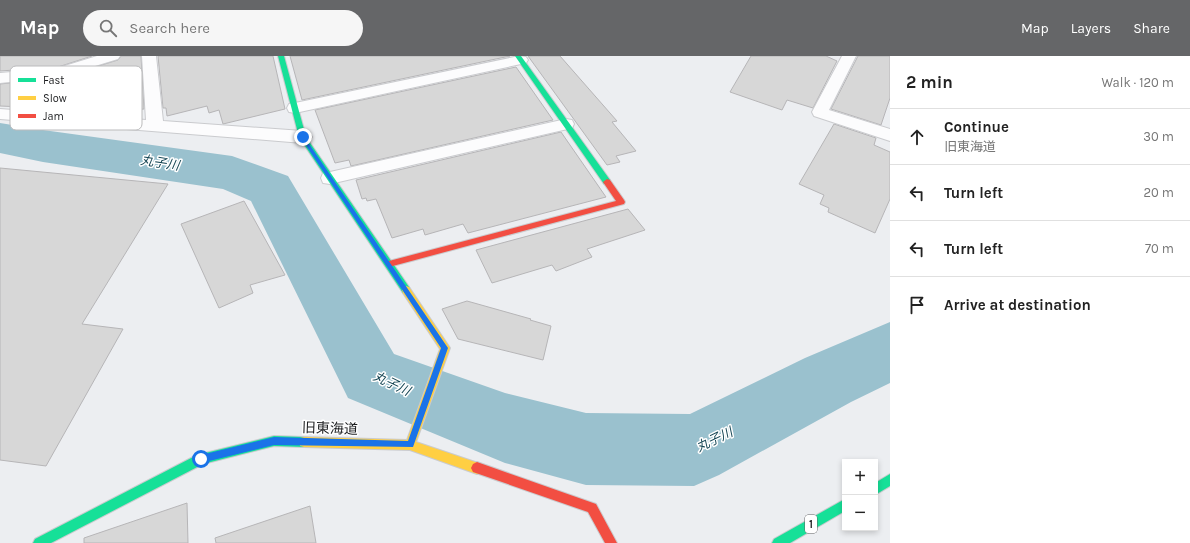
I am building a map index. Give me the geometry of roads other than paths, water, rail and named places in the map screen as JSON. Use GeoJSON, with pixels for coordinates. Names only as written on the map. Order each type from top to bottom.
{"type":"FeatureCollection","features":[{"type":"Feature","properties":{"kind":"main road"},"geometry":{"type":"LineString","coordinates":[[281,56],[303,137],[445,348],[410,445]]}},
{"type":"Feature","properties":{"kind":"main road"},"geometry":{"type":"LineString","coordinates":[[389,264],[621,202],[520,58]]}},
{"type":"Feature","properties":{"kind":"main road","name":"旧東海道"},"geometry":{"type":"LineString","coordinates":[[39,543],[201,459],[274,441],[410,445],[592,508],[611,543]]}},
{"type":"Feature","properties":{"kind":"main road"},"geometry":{"type":"LineString","coordinates":[[878,487],[890,480]]}},
{"type":"Feature","properties":{"kind":"main road","name":"1"},"geometry":{"type":"LineString","coordinates":[[778,543],[842,508]]}},
{"type":"Feature","properties":{"kind":"street"},"geometry":{"type":"LineString","coordinates":[[52,56],[56,66]]}},
{"type":"Feature","properties":{"kind":"street"},"geometry":{"type":"LineString","coordinates":[[79,66],[112,56]]}},
{"type":"Feature","properties":{"kind":"street"},"geometry":{"type":"LineString","coordinates":[[149,56],[155,126]]}},
{"type":"Feature","properties":{"kind":"street"},"geometry":{"type":"LineString","coordinates":[[849,56],[820,112],[890,135]]}},
{"type":"Feature","properties":{"kind":"street"},"geometry":{"type":"LineString","coordinates":[[295,108],[520,58]]}},
{"type":"Feature","properties":{"kind":"street"},"geometry":{"type":"LineString","coordinates":[[0,78],[10,77]]}},
{"type":"Feature","properties":{"kind":"street"},"geometry":{"type":"LineString","coordinates":[[0,114],[10,115]]}},
{"type":"Feature","properties":{"kind":"street"},"geometry":{"type":"LineString","coordinates":[[330,178],[566,124]]}},
{"type":"Feature","properties":{"kind":"street"},"geometry":{"type":"LineString","coordinates":[[142,125],[303,137]]}},
{"type":"Feature","properties":{"kind":"waterway","name":"丸子川"},"geometry":{"type":"LineString","coordinates":[[0,138],[43,146],[232,173],[270,189],[371,376],[505,428],[586,449],[694,450],[828,380],[890,351]]}}]}
